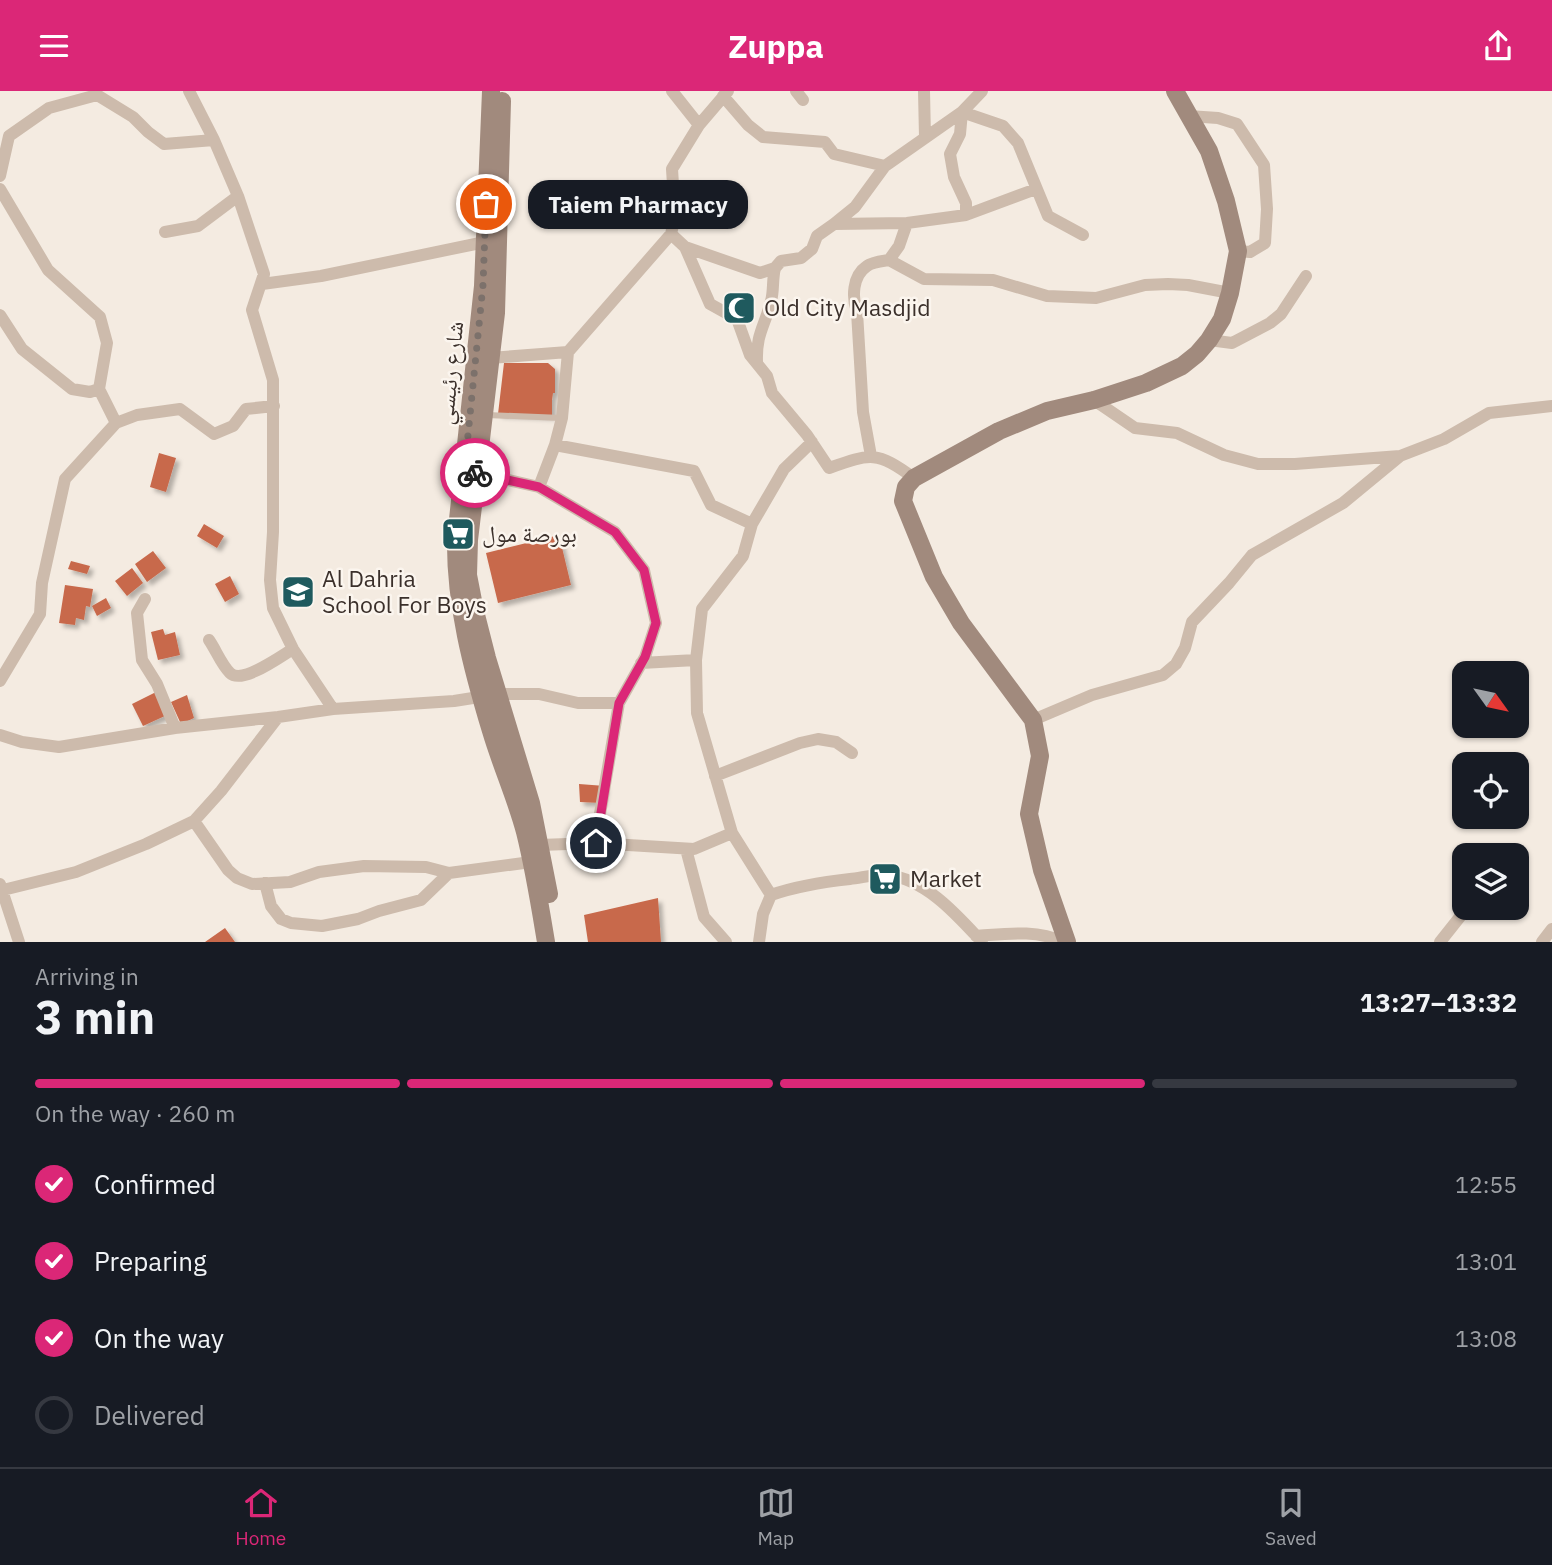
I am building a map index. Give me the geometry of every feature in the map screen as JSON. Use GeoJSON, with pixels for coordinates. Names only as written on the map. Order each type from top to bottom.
{"type":"FeatureCollection","features":[{"type":"Feature","properties":{"kind":"main road","name":"شارع رئيسي"},"geometry":{"type":"LineString","coordinates":[[491,91],[491,246],[496,313],[483,415],[456,538],[458,596],[490,695],[531,803],[557,942]]}},
{"type":"Feature","properties":{"kind":"main road","name":"شارع رئيسي"},"geometry":{"type":"LineString","coordinates":[[470,474],[481,299],[491,246],[502,91]]}},
{"type":"Feature","properties":{"kind":"main road"},"geometry":{"type":"LineString","coordinates":[[1065,942],[1042,870],[1029,814],[1040,757],[1033,720],[961,623],[934,577],[902,501],[906,487],[914,478],[999,431],[1047,411],[1094,400],[1146,383],[1182,366],[1209,340],[1222,319],[1238,251],[1226,201],[1209,151],[1175,91]]}},
{"type":"Feature","properties":{"kind":"main road","name":"شارع رئيسي"},"geometry":{"type":"LineString","coordinates":[[490,695],[491,730],[525,831],[546,942]]}},
{"type":"Feature","properties":{"kind":"street"},"geometry":{"type":"LineString","coordinates":[[189,91],[238,196],[264,274],[253,310],[273,380],[273,608],[293,649],[333,709]]}},
{"type":"Feature","properties":{"kind":"street"},"geometry":{"type":"LineString","coordinates":[[672,91],[699,125]]}},
{"type":"Feature","properties":{"kind":"street"},"geometry":{"type":"LineString","coordinates":[[924,91],[925,137]]}},
{"type":"Feature","properties":{"kind":"street"},"geometry":{"type":"LineString","coordinates":[[757,363],[757,338],[772,298],[771,283],[775,268],[781,261],[801,258],[812,249],[817,236],[855,207],[885,166],[962,112],[982,91]]}},
{"type":"Feature","properties":{"kind":"street"},"geometry":{"type":"LineString","coordinates":[[0,176],[9,137],[49,109],[96,93],[133,117],[164,144],[214,140]]}},
{"type":"Feature","properties":{"kind":"street"},"geometry":{"type":"LineString","coordinates":[[539,487],[562,418],[569,352],[671,234],[675,216],[672,169],[699,125],[726,93],[748,125],[763,137],[825,142],[834,154],[885,166]]}},
{"type":"Feature","properties":{"kind":"street"},"geometry":{"type":"LineString","coordinates":[[962,112],[1003,126],[1018,143],[1048,216],[1083,236]]}},
{"type":"Feature","properties":{"kind":"street"},"geometry":{"type":"LineString","coordinates":[[962,112],[960,134],[950,154],[954,177],[966,202],[966,215]]}},
{"type":"Feature","properties":{"kind":"street"},"geometry":{"type":"LineString","coordinates":[[1188,116],[1219,118],[1237,124],[1264,165],[1268,209],[1265,243],[1250,252],[1238,251]]}},
{"type":"Feature","properties":{"kind":"street"},"geometry":{"type":"LineString","coordinates":[[0,189],[48,271],[100,317],[107,343],[99,389],[116,423]]}},
{"type":"Feature","properties":{"kind":"street"},"geometry":{"type":"LineString","coordinates":[[834,224],[907,223],[966,215],[1036,189]]}},
{"type":"Feature","properties":{"kind":"street"},"geometry":{"type":"LineString","coordinates":[[165,232],[198,226],[238,196]]}},
{"type":"Feature","properties":{"kind":"street"},"geometry":{"type":"LineString","coordinates":[[872,456],[863,412],[857,313],[853,299],[858,278],[867,266],[889,260],[907,223]]}},
{"type":"Feature","properties":{"kind":"street"},"geometry":{"type":"LineString","coordinates":[[671,234],[685,247],[710,304],[737,319],[750,355],[767,376],[772,393],[812,442],[829,468],[858,458],[877,456],[914,478]]}},
{"type":"Feature","properties":{"kind":"street"},"geometry":{"type":"LineString","coordinates":[[262,284],[491,246]]}},
{"type":"Feature","properties":{"kind":"street"},"geometry":{"type":"LineString","coordinates":[[685,247],[760,273],[775,268]]}},
{"type":"Feature","properties":{"kind":"street"},"geometry":{"type":"LineString","coordinates":[[889,260],[924,279],[993,280],[1047,296],[1096,298],[1145,285],[1168,284],[1230,293]]}},
{"type":"Feature","properties":{"kind":"street"},"geometry":{"type":"LineString","coordinates":[[1209,340],[1232,343],[1270,323],[1281,314],[1306,276]]}},
{"type":"Feature","properties":{"kind":"street"},"geometry":{"type":"LineString","coordinates":[[0,314],[22,349],[72,389],[90,392],[99,389]]}},
{"type":"Feature","properties":{"kind":"street"},"geometry":{"type":"LineString","coordinates":[[490,358],[569,352]]}},
{"type":"Feature","properties":{"kind":"street"},"geometry":{"type":"LineString","coordinates":[[1094,400],[1135,428],[1177,433],[1224,455],[1258,464],[1400,456],[1444,439],[1489,413],[1552,406]]}},
{"type":"Feature","properties":{"kind":"street"},"geometry":{"type":"LineString","coordinates":[[0,681],[40,614],[42,583],[65,479],[116,423],[137,415],[180,409],[214,434],[233,426],[246,409],[274,406]]}},
{"type":"Feature","properties":{"kind":"street"},"geometry":{"type":"LineString","coordinates":[[771,894],[732,833],[697,713],[696,660],[702,609],[743,556],[752,524],[784,469],[812,442]]}},
{"type":"Feature","properties":{"kind":"street"},"geometry":{"type":"LineString","coordinates":[[555,445],[694,471],[711,505],[752,524]]}},
{"type":"Feature","properties":{"kind":"street"},"geometry":{"type":"LineString","coordinates":[[1033,720],[1092,695],[1163,675],[1176,664],[1185,649],[1192,622],[1252,555],[1343,503],[1400,456]]}},
{"type":"Feature","properties":{"kind":"street"},"geometry":{"type":"LineString","coordinates":[[470,474],[539,487],[615,532],[644,570],[656,623],[641,663],[619,703],[596,843]]}},
{"type":"Feature","properties":{"kind":"street"},"geometry":{"type":"LineString","coordinates":[[145,599],[137,613],[142,660],[157,684],[175,728]]}},
{"type":"Feature","properties":{"kind":"street"},"geometry":{"type":"LineString","coordinates":[[209,640],[230,673],[241,677],[293,649]]}},
{"type":"Feature","properties":{"kind":"street"},"geometry":{"type":"LineString","coordinates":[[641,663],[696,660]]}},
{"type":"Feature","properties":{"kind":"street"},"geometry":{"type":"LineString","coordinates":[[0,735],[22,742],[59,747],[175,728],[333,709],[454,701],[490,695],[540,694],[579,703],[619,703]]}},
{"type":"Feature","properties":{"kind":"street"},"geometry":{"type":"LineString","coordinates":[[19,942],[2,887],[76,872],[194,821],[221,791],[278,717]]}},
{"type":"Feature","properties":{"kind":"street"},"geometry":{"type":"LineString","coordinates":[[715,776],[800,743],[818,739],[836,742],[852,753]]}},
{"type":"Feature","properties":{"kind":"street"},"geometry":{"type":"LineString","coordinates":[[194,821],[234,876],[247,883],[290,882],[319,872],[365,866],[425,867],[449,873],[531,862]]}},
{"type":"Feature","properties":{"kind":"street"},"geometry":{"type":"LineString","coordinates":[[540,845],[596,843],[694,849],[732,833]]}},
{"type":"Feature","properties":{"kind":"street"},"geometry":{"type":"LineString","coordinates":[[686,849],[704,917],[726,942]]}},
{"type":"Feature","properties":{"kind":"street"},"geometry":{"type":"LineString","coordinates":[[265,883],[271,906],[281,919],[291,923],[322,926],[358,919],[421,900],[449,873]]}},
{"type":"Feature","properties":{"kind":"street"},"geometry":{"type":"LineString","coordinates":[[771,894],[809,883],[885,874],[923,888],[960,918],[979,939],[1019,933],[1054,937],[1065,942]]}},
{"type":"Feature","properties":{"kind":"street"},"geometry":{"type":"LineString","coordinates":[[760,942],[763,914],[771,894]]}},
{"type":"Feature","properties":{"kind":"street"},"geometry":{"type":"LineString","coordinates":[[1440,942],[1457,920]]}},
{"type":"Feature","properties":{"kind":"street"},"geometry":{"type":"LineString","coordinates":[[1542,942],[1552,929]]}},
{"type":"Feature","properties":{"kind":"lane"},"geometry":{"type":"LineString","coordinates":[[483,415],[562,418]]}},
{"type":"Feature","properties":{"kind":"building"},"geometry":{"type":"Polygon","coordinates":[[[504,363],[548,363],[555,369],[552,416],[498,414],[504,363]]]}},
{"type":"Feature","properties":{"kind":"building"},"geometry":{"type":"Polygon","coordinates":[[[159,453],[176,458],[166,492],[150,487],[159,453]]]}},
{"type":"Feature","properties":{"kind":"building"},"geometry":{"type":"Polygon","coordinates":[[[204,524],[224,536],[217,548],[197,536],[204,524]]]}},
{"type":"Feature","properties":{"kind":"building"},"geometry":{"type":"Polygon","coordinates":[[[559,535],[571,585],[498,603],[486,553],[559,535]]]}},
{"type":"Feature","properties":{"kind":"building"},"geometry":{"type":"Polygon","coordinates":[[[153,551],[166,568],[147,582],[135,564],[153,551]]]}},
{"type":"Feature","properties":{"kind":"building"},"geometry":{"type":"Polygon","coordinates":[[[71,561],[90,566],[87,574],[68,569],[71,561]]]}},
{"type":"Feature","properties":{"kind":"building"},"geometry":{"type":"Polygon","coordinates":[[[132,568],[143,583],[127,596],[115,581],[132,568]]]}},
{"type":"Feature","properties":{"kind":"building"},"geometry":{"type":"Polygon","coordinates":[[[230,576],[239,594],[225,602],[215,584],[230,576]]]}},
{"type":"Feature","properties":{"kind":"building"},"geometry":{"type":"Polygon","coordinates":[[[65,585],[93,589],[90,607],[86,606],[84,620],[76,618],[75,625],[59,623],[65,585]]]}},
{"type":"Feature","properties":{"kind":"building"},"geometry":{"type":"Polygon","coordinates":[[[106,598],[111,608],[97,616],[92,606],[106,598]]]}},
{"type":"Feature","properties":{"kind":"building"},"geometry":{"type":"Polygon","coordinates":[[[163,629],[165,635],[175,632],[180,655],[158,660],[151,632],[163,629]]]}},
{"type":"Feature","properties":{"kind":"building"},"geometry":{"type":"Polygon","coordinates":[[[156,692],[167,715],[143,726],[132,704],[156,692]]]}},
{"type":"Feature","properties":{"kind":"building"},"geometry":{"type":"Polygon","coordinates":[[[187,695],[194,718],[181,724],[171,702],[187,695]]]}},
{"type":"Feature","properties":{"kind":"building"},"geometry":{"type":"Polygon","coordinates":[[[579,784],[605,786],[602,803],[580,802],[579,784]]]}},
{"type":"Feature","properties":{"kind":"building"},"geometry":{"type":"Polygon","coordinates":[[[658,898],[661,942],[588,942],[584,915],[658,898]]]}},
{"type":"Feature","properties":{"kind":"building"},"geometry":{"type":"Polygon","coordinates":[[[225,928],[235,942],[205,942],[225,928]]]}},
{"type":"Feature","properties":{"kind":"way so far"},"geometry":{"type":"LineString","coordinates":[[475,473],[464,475],[483,285],[486,204]]}},
{"type":"Feature","properties":{"kind":"place","name":"Taiem Pharmacy"},"geometry":{"type":"Point","coordinates":[486,204]}},
{"type":"Feature","properties":{"kind":"place","name":"Old City Masdjid"},"geometry":{"type":"Point","coordinates":[739,308]}},
{"type":"Feature","properties":{"kind":"place","name":"بورصة مول"},"geometry":{"type":"Point","coordinates":[458,534]}},
{"type":"Feature","properties":{"kind":"place","name":"Al Dahria School For Boys"},"geometry":{"type":"Point","coordinates":[298,592]}},
{"type":"Feature","properties":{"kind":"place","name":"Market"},"geometry":{"type":"Point","coordinates":[885,879]}},
{"type":"Feature","properties":{"kind":"route"},"geometry":{"type":"LineString","coordinates":[[475,473],[539,487],[590,516],[615,532],[644,570],[656,623],[645,657],[619,703],[596,843]]}}]}
